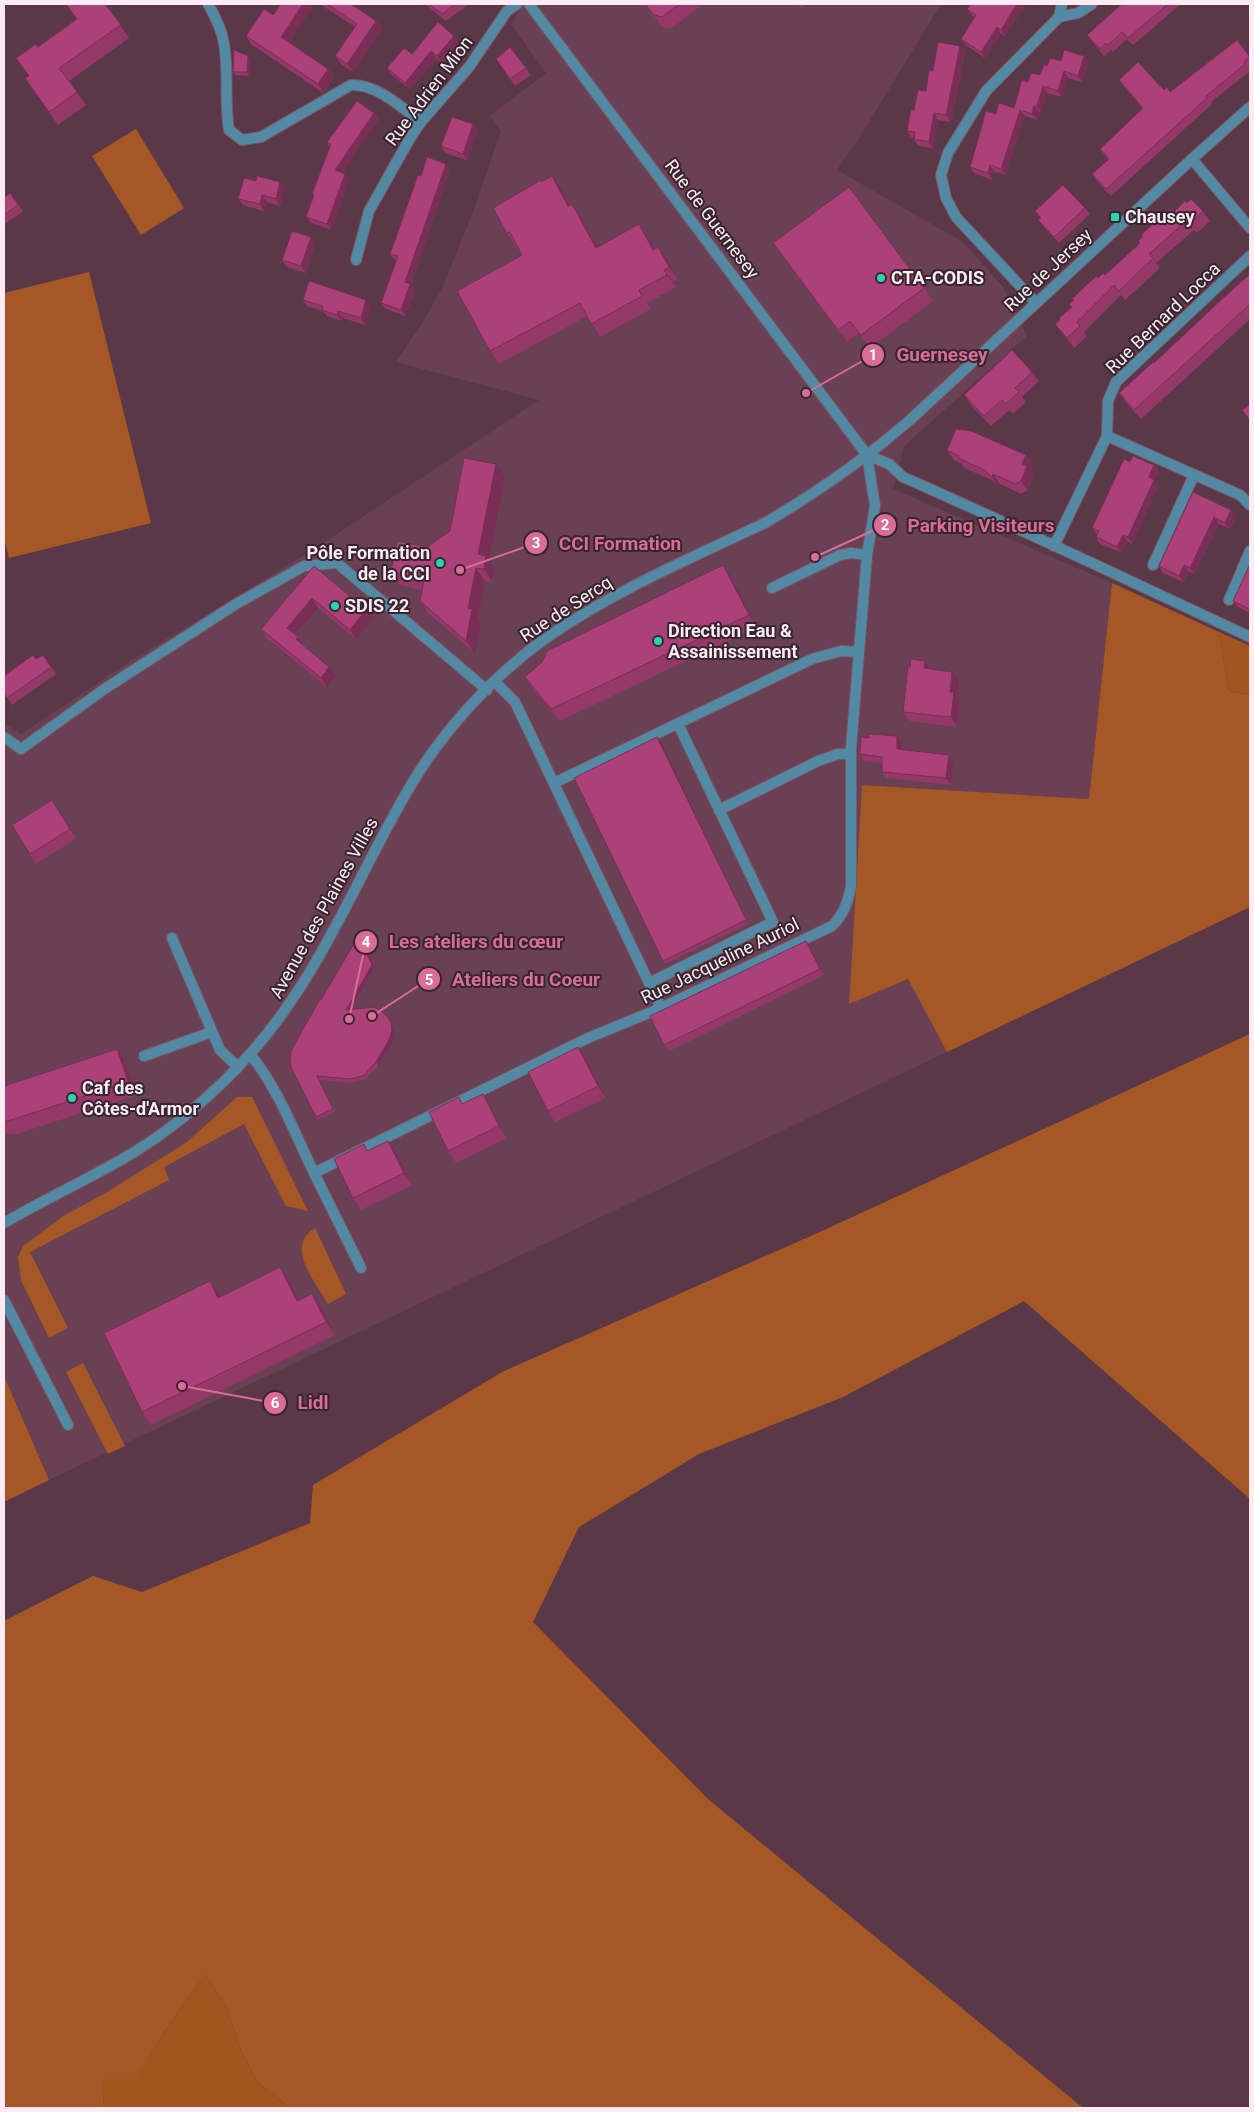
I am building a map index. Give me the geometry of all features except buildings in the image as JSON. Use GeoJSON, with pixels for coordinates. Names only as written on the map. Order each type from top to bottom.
{"type":"FeatureCollection","features":[{"type":"Feature","properties":{"kind":"street"},"geometry":{"type":"LineString","coordinates":[[208,4],[221,29],[224,44],[226,110],[229,130],[242,140],[261,136],[351,85],[362,85],[375,90],[421,122]]}},
{"type":"Feature","properties":{"kind":"street","name":"Rue Adrien Mion"},"geometry":{"type":"LineString","coordinates":[[356,260],[369,211],[409,140],[421,122],[469,67],[507,11],[517,4]]}},
{"type":"Feature","properties":{"kind":"street","name":"Rue de Guernesey"},"geometry":{"type":"LineString","coordinates":[[529,4],[867,455]]}},
{"type":"Feature","properties":{"kind":"street"},"geometry":{"type":"LineString","coordinates":[[1036,303],[956,217],[946,198],[941,176],[948,153],[986,91],[1059,16],[1062,4]]}},
{"type":"Feature","properties":{"kind":"street"},"geometry":{"type":"LineString","coordinates":[[1059,16],[1078,13],[1092,4]]}},
{"type":"Feature","properties":{"kind":"street","name":"Rue de Jersey"},"geometry":{"type":"LineString","coordinates":[[867,455],[910,420],[1250,107]]}},
{"type":"Feature","properties":{"kind":"street"},"geometry":{"type":"LineString","coordinates":[[1192,159],[1250,228]]}},
{"type":"Feature","properties":{"kind":"street","name":"Rue Bernard Locca"},"geometry":{"type":"LineString","coordinates":[[1054,546],[1107,436],[1108,401],[1116,382],[1250,256]]}},
{"type":"Feature","properties":{"kind":"street"},"geometry":{"type":"LineString","coordinates":[[1107,436],[1240,495],[1250,506]]}},
{"type":"Feature","properties":{"kind":"street"},"geometry":{"type":"LineString","coordinates":[[867,455],[889,464],[903,476],[1022,529],[1054,546],[1250,636]]}},
{"type":"Feature","properties":{"kind":"street","name":"Rue Jacqueline Auriol"},"geometry":{"type":"LineString","coordinates":[[314,1174],[588,1038],[661,1008],[832,926],[841,917],[848,902],[851,886],[851,754],[867,555],[875,506],[867,455]]}},
{"type":"Feature","properties":{"kind":"street","name":"Rue de Sercq"},"geometry":{"type":"LineString","coordinates":[[419,772],[440,741],[487,690],[516,662],[550,635],[627,589],[765,522],[816,491],[867,455]]}},
{"type":"Feature","properties":{"kind":"street"},"geometry":{"type":"LineString","coordinates":[[1153,565],[1194,475]]}},
{"type":"Feature","properties":{"kind":"street"},"geometry":{"type":"LineString","coordinates":[[1229,600],[1250,551]]}},
{"type":"Feature","properties":{"kind":"street"},"geometry":{"type":"LineString","coordinates":[[772,588],[840,555],[852,553],[867,555]]}},
{"type":"Feature","properties":{"kind":"street"},"geometry":{"type":"LineString","coordinates":[[4,737],[21,749],[106,688],[236,604],[304,566],[337,563],[487,690]]}},
{"type":"Feature","properties":{"kind":"street"},"geometry":{"type":"LineString","coordinates":[[554,783],[812,659],[841,651],[859,652]]}},
{"type":"Feature","properties":{"kind":"street"},"geometry":{"type":"LineString","coordinates":[[495,682],[515,702],[661,1008]]}},
{"type":"Feature","properties":{"kind":"street"},"geometry":{"type":"LineString","coordinates":[[649,983],[773,922],[678,724]]}},
{"type":"Feature","properties":{"kind":"street"},"geometry":{"type":"LineString","coordinates":[[719,810],[818,761],[838,754],[851,754]]}},
{"type":"Feature","properties":{"kind":"street","name":"Avenue des Plaines Villes"},"geometry":{"type":"LineString","coordinates":[[4,1223],[132,1153],[186,1114],[250,1054],[301,989],[419,772]]}},
{"type":"Feature","properties":{"kind":"street"},"geometry":{"type":"LineString","coordinates":[[172,938],[220,1050],[238,1067]]}},
{"type":"Feature","properties":{"kind":"street"},"geometry":{"type":"LineString","coordinates":[[144,1056],[212,1032]]}},
{"type":"Feature","properties":{"kind":"street"},"geometry":{"type":"LineString","coordinates":[[250,1054],[262,1068],[360,1268]]}},
{"type":"Feature","properties":{"kind":"street"},"geometry":{"type":"LineString","coordinates":[[4,1300],[68,1425]]}},
{"type":"Feature","properties":{"kind":"shaded area"},"geometry":{"type":"Polygon","coordinates":[[[523,4],[941,4],[861,135],[837,170],[963,242],[1003,287],[1027,336],[904,446],[893,489],[1112,583],[1089,799],[862,785],[849,1003],[908,979],[947,1052],[49,1480],[4,1376],[4,730],[7,725],[21,734],[137,657],[308,553],[539,400],[396,362],[423,322],[443,286],[472,215],[501,131],[490,116],[546,73],[511,24],[523,4]]]}},
{"type":"Feature","properties":{"kind":"shaded area"},"geometry":{"type":"Polygon","coordinates":[[[136,129],[184,208],[141,235],[92,156],[136,129]]]}},
{"type":"Feature","properties":{"kind":"shaded area"},"geometry":{"type":"Polygon","coordinates":[[[89,272],[151,523],[9,558],[4,538],[4,293],[89,272]]]}},
{"type":"Feature","properties":{"kind":"shaded area"},"geometry":{"type":"Polygon","coordinates":[[[1112,583],[1219,632],[1229,691],[1250,695],[1250,907],[947,1052],[908,979],[849,1004],[862,785],[1089,799],[1112,583]]]}},
{"type":"Feature","properties":{"kind":"shaded area"},"geometry":{"type":"Polygon","coordinates":[[[1219,632],[1250,646],[1250,695],[1229,691],[1219,632]]]}},
{"type":"Feature","properties":{"kind":"shaded area"},"geometry":{"type":"Polygon","coordinates":[[[1250,1034],[1250,1499],[1024,1301],[843,1397],[699,1454],[579,1527],[533,1622],[708,1799],[1083,2108],[290,2108],[258,2083],[241,2051],[226,2006],[205,1975],[164,2032],[137,2078],[102,2078],[104,2108],[4,2108],[4,1621],[93,1576],[142,1592],[310,1523],[313,1485],[504,1371],[822,1231],[1250,1034]]]}},
{"type":"Feature","properties":{"kind":"shaded area"},"geometry":{"type":"Polygon","coordinates":[[[237,1097],[252,1097],[308,1211],[286,1206],[244,1124],[164,1167],[169,1180],[30,1252],[68,1328],[49,1338],[21,1280],[18,1257],[23,1246],[65,1215],[104,1194],[187,1142],[237,1097]]]}},
{"type":"Feature","properties":{"kind":"shaded area"},"geometry":{"type":"Polygon","coordinates":[[[315,1228],[346,1294],[328,1304],[310,1275],[302,1254],[302,1245],[306,1236],[315,1228]]]}},
{"type":"Feature","properties":{"kind":"shaded area"},"geometry":{"type":"Polygon","coordinates":[[[83,1363],[125,1446],[108,1454],[66,1372],[83,1363]]]}},
{"type":"Feature","properties":{"kind":"shaded area"},"geometry":{"type":"Polygon","coordinates":[[[4,1376],[49,1480],[4,1502],[4,1376]]]}},
{"type":"Feature","properties":{"kind":"shaded area"},"geometry":{"type":"Polygon","coordinates":[[[205,1975],[226,2006],[241,2051],[258,2083],[290,2108],[104,2108],[102,2078],[137,2077],[164,2032],[205,1975]]]}},
{"type":"Feature","properties":{"kind":"place","name":"Chausey"},"geometry":{"type":"Point","coordinates":[1115,217]}},
{"type":"Feature","properties":{"kind":"place","name":"CTA-CODIS"},"geometry":{"type":"Point","coordinates":[881,278]}},
{"type":"Feature","properties":{"kind":"place","name":"Guernesey"},"geometry":{"type":"Point","coordinates":[806,393]}},
{"type":"Feature","properties":{"kind":"place","name":"Parking Visiteurs"},"geometry":{"type":"Point","coordinates":[815,557]}},
{"type":"Feature","properties":{"kind":"place","name":"Pôle Formation de la CCI"},"geometry":{"type":"Point","coordinates":[440,563]}},
{"type":"Feature","properties":{"kind":"place","name":"CCI Formation"},"geometry":{"type":"Point","coordinates":[460,570]}},
{"type":"Feature","properties":{"kind":"place","name":"SDIS 22"},"geometry":{"type":"Point","coordinates":[335,606]}},
{"type":"Feature","properties":{"kind":"place","name":"Direction Eau & Assainissement"},"geometry":{"type":"Point","coordinates":[658,641]}},
{"type":"Feature","properties":{"kind":"place","name":"Ateliers du Coeur"},"geometry":{"type":"Point","coordinates":[372,1016]}},
{"type":"Feature","properties":{"kind":"place","name":"Les ateliers du cœur"},"geometry":{"type":"Point","coordinates":[349,1019]}},
{"type":"Feature","properties":{"kind":"place","name":"Caf des Côtes-d'Armor"},"geometry":{"type":"Point","coordinates":[72,1098]}},
{"type":"Feature","properties":{"kind":"place","name":"Lidl"},"geometry":{"type":"Point","coordinates":[182,1386]}}]}
